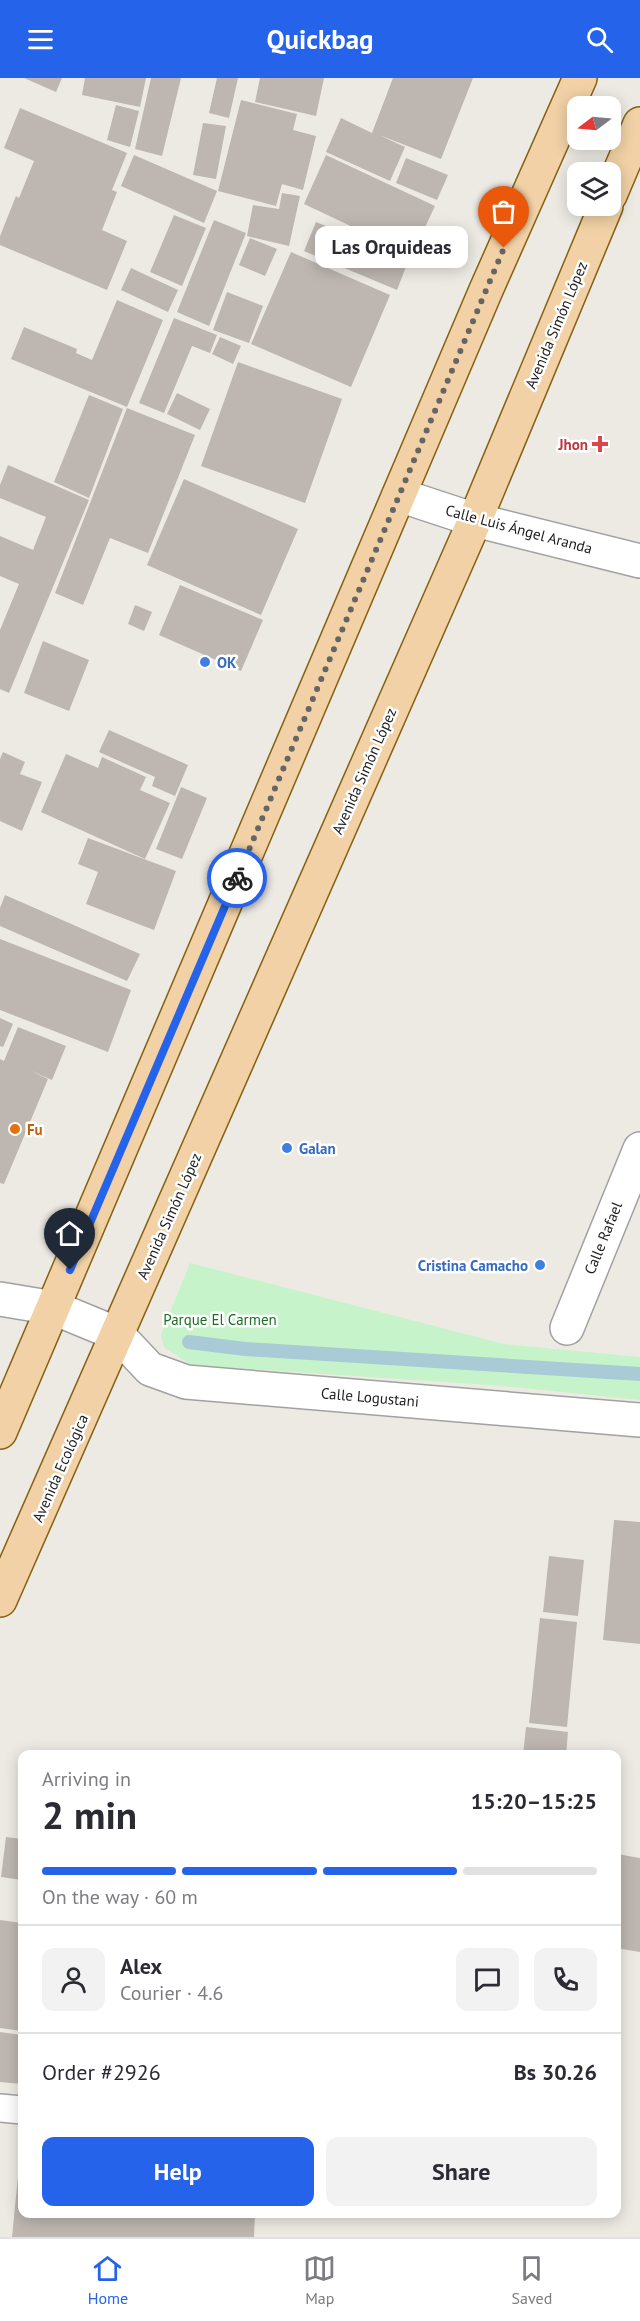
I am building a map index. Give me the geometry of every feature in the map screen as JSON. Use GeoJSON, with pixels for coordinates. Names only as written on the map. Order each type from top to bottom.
{"type":"FeatureCollection","features":[{"type":"Feature","properties":{"kind":"main road"},"geometry":{"type":"LineString","coordinates":[[0,1432],[399,495],[580,78]]}},
{"type":"Feature","properties":{"kind":"main road"},"geometry":{"type":"LineString","coordinates":[[621,169],[640,124]]}},
{"type":"Feature","properties":{"kind":"main road","name":"Avenida Simón López"},"geometry":{"type":"LineString","coordinates":[[117,1334],[475,520],[602,216]]}},
{"type":"Feature","properties":{"kind":"main road","name":"Avenida Ecológica"},"geometry":{"type":"LineString","coordinates":[[0,1600],[117,1334]]}},
{"type":"Feature","properties":{"kind":"street","name":"Calle Luis Ángel Aranda"},"geometry":{"type":"LineString","coordinates":[[399,495],[475,520],[640,561]]}},
{"type":"Feature","properties":{"kind":"street","name":"Calle Rafael"},"geometry":{"type":"LineString","coordinates":[[567,1328],[640,1149]]}},
{"type":"Feature","properties":{"kind":"street"},"geometry":{"type":"LineString","coordinates":[[0,1299],[54,1308],[117,1334]]}},
{"type":"Feature","properties":{"kind":"street","name":"Calle Logustani"},"geometry":{"type":"LineString","coordinates":[[117,1334],[150,1369],[186,1382],[640,1420]]}},
{"type":"Feature","properties":{"kind":"lane"},"geometry":{"type":"LineString","coordinates":[[0,2108],[18,2110]]}},
{"type":"Feature","properties":{"kind":"green space","name":"Parque El Carmen"},"geometry":{"type":"Polygon","coordinates":[[[190,1263],[504,1344],[640,1357],[640,1400],[504,1386],[191,1365],[164,1347],[161,1335],[190,1263]]]}},
{"type":"Feature","properties":{"kind":"building"},"geometry":{"type":"Polygon","coordinates":[[[24,78],[62,78],[56,92],[24,78]]]}},
{"type":"Feature","properties":{"kind":"building"},"geometry":{"type":"Polygon","coordinates":[[[85,78],[146,78],[140,107],[82,95],[85,78]]]}},
{"type":"Feature","properties":{"kind":"building"},"geometry":{"type":"Polygon","coordinates":[[[151,78],[181,78],[162,156],[135,149],[151,78]]]}},
{"type":"Feature","properties":{"kind":"building"},"geometry":{"type":"Polygon","coordinates":[[[217,78],[238,78],[229,118],[209,113],[217,78]]]}},
{"type":"Feature","properties":{"kind":"building"},"geometry":{"type":"Polygon","coordinates":[[[260,78],[324,78],[316,116],[255,102],[260,78]]]}},
{"type":"Feature","properties":{"kind":"building"},"geometry":{"type":"Polygon","coordinates":[[[393,78],[473,78],[441,159],[379,135],[405,147],[390,181],[326,152],[341,118],[372,133],[393,78]]]}},
{"type":"Feature","properties":{"kind":"building"},"geometry":{"type":"Polygon","coordinates":[[[241,100],[297,114],[293,130],[316,136],[303,190],[282,184],[276,206],[218,191],[241,100]]]}},
{"type":"Feature","properties":{"kind":"building"},"geometry":{"type":"Polygon","coordinates":[[[116,105],[139,111],[130,147],[107,140],[116,105]]]}},
{"type":"Feature","properties":{"kind":"building"},"geometry":{"type":"Polygon","coordinates":[[[20,108],[127,153],[112,190],[117,192],[102,230],[127,241],[107,290],[0,245],[0,236],[16,196],[19,198],[34,161],[4,148],[20,108]]]}},
{"type":"Feature","properties":{"kind":"building"},"geometry":{"type":"Polygon","coordinates":[[[203,123],[226,126],[216,179],[193,175],[203,123]]]}},
{"type":"Feature","properties":{"kind":"building"},"geometry":{"type":"Polygon","coordinates":[[[134,155],[217,191],[204,223],[121,186],[134,155]]]}},
{"type":"Feature","properties":{"kind":"building"},"geometry":{"type":"Polygon","coordinates":[[[326,155],[435,206],[412,255],[304,204],[326,155]]]}},
{"type":"Feature","properties":{"kind":"building"},"geometry":{"type":"Polygon","coordinates":[[[406,158],[448,175],[437,200],[396,183],[406,158]]]}},
{"type":"Feature","properties":{"kind":"building"},"geometry":{"type":"Polygon","coordinates":[[[282,193],[300,196],[289,246],[247,236],[253,205],[279,209],[282,193]]]}},
{"type":"Feature","properties":{"kind":"building"},"geometry":{"type":"Polygon","coordinates":[[[174,215],[206,228],[182,286],[150,272],[174,215]]]}},
{"type":"Feature","properties":{"kind":"building"},"geometry":{"type":"Polygon","coordinates":[[[214,220],[246,233],[209,326],[177,312],[214,220]]]}},
{"type":"Feature","properties":{"kind":"building"},"geometry":{"type":"Polygon","coordinates":[[[316,222],[409,259],[397,290],[304,251],[316,222]]]}},
{"type":"Feature","properties":{"kind":"building"},"geometry":{"type":"Polygon","coordinates":[[[250,238],[277,249],[265,276],[239,265],[250,238]]]}},
{"type":"Feature","properties":{"kind":"building"},"geometry":{"type":"Polygon","coordinates":[[[291,252],[390,295],[351,387],[251,344],[291,252]]]}},
{"type":"Feature","properties":{"kind":"building"},"geometry":{"type":"Polygon","coordinates":[[[131,268],[178,290],[168,312],[121,290],[131,268]]]}},
{"type":"Feature","properties":{"kind":"building"},"geometry":{"type":"Polygon","coordinates":[[[227,292],[263,306],[249,343],[213,330],[227,292]]]}},
{"type":"Feature","properties":{"kind":"building"},"geometry":{"type":"Polygon","coordinates":[[[117,300],[163,320],[127,407],[11,359],[24,327],[77,349],[76,353],[92,360],[117,300]]]}},
{"type":"Feature","properties":{"kind":"building"},"geometry":{"type":"Polygon","coordinates":[[[174,318],[217,335],[210,353],[192,346],[164,413],[139,403],[174,318]]]}},
{"type":"Feature","properties":{"kind":"building"},"geometry":{"type":"Polygon","coordinates":[[[220,337],[241,346],[233,364],[212,354],[220,337]]]}},
{"type":"Feature","properties":{"kind":"building"},"geometry":{"type":"Polygon","coordinates":[[[238,362],[342,399],[305,503],[201,466],[238,362]]]}},
{"type":"Feature","properties":{"kind":"building"},"geometry":{"type":"Polygon","coordinates":[[[177,393],[210,409],[200,430],[167,414],[177,393]]]}},
{"type":"Feature","properties":{"kind":"building"},"geometry":{"type":"Polygon","coordinates":[[[89,395],[123,409],[89,498],[54,482],[89,395]]]}},
{"type":"Feature","properties":{"kind":"building"},"geometry":{"type":"Polygon","coordinates":[[[127,408],[195,435],[148,553],[110,538],[83,605],[55,593],[127,408]]]}},
{"type":"Feature","properties":{"kind":"building"},"geometry":{"type":"Polygon","coordinates":[[[8,465],[89,500],[9,693],[0,689],[0,630],[19,584],[0,576],[0,536],[33,550],[46,517],[0,498],[0,485],[8,465]]]}},
{"type":"Feature","properties":{"kind":"building"},"geometry":{"type":"Polygon","coordinates":[[[184,479],[298,529],[261,615],[147,565],[184,479]]]}},
{"type":"Feature","properties":{"kind":"building"},"geometry":{"type":"Polygon","coordinates":[[[180,585],[263,620],[241,671],[159,635],[180,585]]]}},
{"type":"Feature","properties":{"kind":"building"},"geometry":{"type":"Polygon","coordinates":[[[135,605],[152,612],[144,631],[128,624],[135,605]]]}},
{"type":"Feature","properties":{"kind":"building"},"geometry":{"type":"Polygon","coordinates":[[[43,641],[89,660],[69,711],[24,693],[43,641]]]}},
{"type":"Feature","properties":{"kind":"building"},"geometry":{"type":"Polygon","coordinates":[[[109,730],[188,765],[175,796],[152,786],[155,777],[99,752],[109,730]]]}},
{"type":"Feature","properties":{"kind":"building"},"geometry":{"type":"Polygon","coordinates":[[[3,752],[25,762],[20,774],[42,782],[22,831],[0,821],[0,759],[3,752]]]}},
{"type":"Feature","properties":{"kind":"building"},"geometry":{"type":"Polygon","coordinates":[[[66,754],[98,768],[102,757],[146,777],[140,790],[170,803],[145,859],[41,812],[66,754]]]}},
{"type":"Feature","properties":{"kind":"building"},"geometry":{"type":"Polygon","coordinates":[[[181,787],[207,798],[182,859],[156,849],[181,787]]]}},
{"type":"Feature","properties":{"kind":"building"},"geometry":{"type":"Polygon","coordinates":[[[88,838],[176,871],[154,930],[86,904],[98,872],[78,864],[88,838]]]}},
{"type":"Feature","properties":{"kind":"building"},"geometry":{"type":"Polygon","coordinates":[[[5,895],[140,954],[127,981],[0,926],[0,908],[5,895]]]}},
{"type":"Feature","properties":{"kind":"building"},"geometry":{"type":"Polygon","coordinates":[[[0,939],[131,990],[108,1052],[0,1010],[0,939]]]}},
{"type":"Feature","properties":{"kind":"building"},"geometry":{"type":"Polygon","coordinates":[[[0,1018],[13,1024],[3,1047],[0,1046],[0,1018]]]}},
{"type":"Feature","properties":{"kind":"building"},"geometry":{"type":"Polygon","coordinates":[[[18,1027],[66,1046],[52,1080],[29,1070],[48,1079],[4,1184],[0,1183],[0,1059],[4,1061],[18,1027]]]}},
{"type":"Feature","properties":{"kind":"building"},"geometry":{"type":"Polygon","coordinates":[[[614,1520],[640,1522],[640,1644],[603,1640],[614,1520]]]}},
{"type":"Feature","properties":{"kind":"building"},"geometry":{"type":"Polygon","coordinates":[[[549,1556],[584,1560],[578,1616],[543,1612],[549,1556]]]}},
{"type":"Feature","properties":{"kind":"building"},"geometry":{"type":"Polygon","coordinates":[[[540,1618],[577,1622],[567,1727],[529,1723],[540,1618]]]}},
{"type":"Feature","properties":{"kind":"building"},"geometry":{"type":"Polygon","coordinates":[[[526,1727],[568,1732],[566,1750],[524,1750],[526,1727]]]}},
{"type":"Feature","properties":{"kind":"building"},"geometry":{"type":"Polygon","coordinates":[[[6,1837],[18,1838],[18,1879],[1,1877],[6,1837]]]}},
{"type":"Feature","properties":{"kind":"building"},"geometry":{"type":"Polygon","coordinates":[[[621,1855],[640,1858],[640,1952],[621,1949],[621,1855]]]}},
{"type":"Feature","properties":{"kind":"building"},"geometry":{"type":"Polygon","coordinates":[[[0,1920],[18,1922],[18,2030],[0,2028],[0,1920]]]}},
{"type":"Feature","properties":{"kind":"building"},"geometry":{"type":"Polygon","coordinates":[[[0,2032],[18,2034],[18,2084],[0,2082],[0,2032]]]}},
{"type":"Feature","properties":{"kind":"building"},"geometry":{"type":"Polygon","coordinates":[[[18,2176],[18,2218],[255,2218],[254,2237],[12,2237],[18,2176]]]}},
{"type":"Feature","properties":{"kind":"waterway"},"geometry":{"type":"LineString","coordinates":[[189,1342],[245,1349],[640,1374]]}},
{"type":"Feature","properties":{"kind":"way so far"},"geometry":{"type":"LineString","coordinates":[[237,878],[504,248]]}},
{"type":"Feature","properties":{"kind":"place","name":"Las Orquideas"},"geometry":{"type":"Point","coordinates":[504,248]}},
{"type":"Feature","properties":{"kind":"place","name":"Jhon"},"geometry":{"type":"Point","coordinates":[600,444]}},
{"type":"Feature","properties":{"kind":"place","name":"OK"},"geometry":{"type":"Point","coordinates":[205,662]}},
{"type":"Feature","properties":{"kind":"place","name":"Fu"},"geometry":{"type":"Point","coordinates":[15,1129]}},
{"type":"Feature","properties":{"kind":"place","name":"Galan"},"geometry":{"type":"Point","coordinates":[287,1148]}},
{"type":"Feature","properties":{"kind":"place","name":"Cristina Camacho"},"geometry":{"type":"Point","coordinates":[540,1265]}},
{"type":"Feature","properties":{"kind":"route"},"geometry":{"type":"LineString","coordinates":[[70,1270],[237,878]]}}]}
